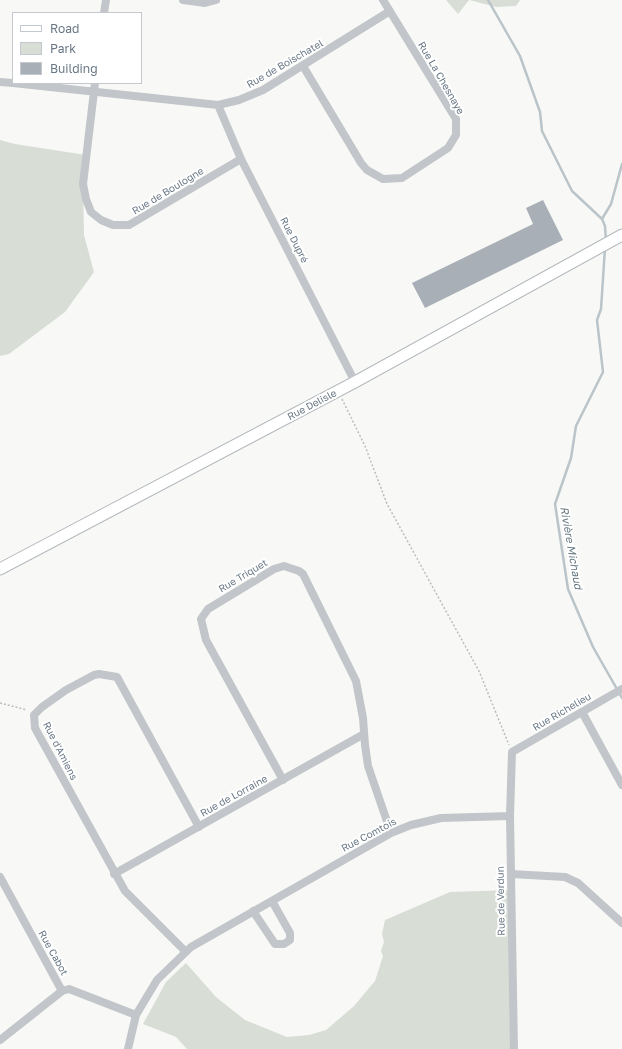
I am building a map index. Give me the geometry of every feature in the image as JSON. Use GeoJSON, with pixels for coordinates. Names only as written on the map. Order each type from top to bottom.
{"type":"FeatureCollection","features":[{"type":"Feature","properties":{"kind":"street"},"geometry":{"type":"LineString","coordinates":[[104,12],[106,0]]}},
{"type":"Feature","properties":{"kind":"street"},"geometry":{"type":"LineString","coordinates":[[183,0],[205,3],[216,0]]}},
{"type":"Feature","properties":{"kind":"street","name":"Rue La Chesnaye"},"geometry":{"type":"LineString","coordinates":[[303,66],[360,163],[367,170],[383,179],[388,180],[402,178],[416,170],[452,144],[456,135],[456,119],[383,0]]}},
{"type":"Feature","properties":{"kind":"street","name":"Rue de Boischatel"},"geometry":{"type":"LineString","coordinates":[[22,84],[218,105],[239,100],[264,90],[390,11]]}},
{"type":"Feature","properties":{"kind":"street","name":"Rue de Boischatel"},"geometry":{"type":"LineString","coordinates":[[0,82],[12,83]]}},
{"type":"Feature","properties":{"kind":"street","name":"Rue de Boulogne"},"geometry":{"type":"LineString","coordinates":[[96,84],[83,184],[86,199],[91,212],[101,220],[113,225],[129,226],[241,158]]}},
{"type":"Feature","properties":{"kind":"street","name":"Rue Dupré"},"geometry":{"type":"LineString","coordinates":[[218,105],[241,158],[355,382]]}},
{"type":"Feature","properties":{"kind":"street","name":"Rue Delisle"},"geometry":{"type":"LineString","coordinates":[[0,569],[355,382],[622,235]]}},
{"type":"Feature","properties":{"kind":"street","name":"Rue Triquet"},"geometry":{"type":"LineString","coordinates":[[282,780],[206,640],[201,619],[208,609],[274,569],[284,566],[299,570],[303,574],[356,682],[363,718],[368,766],[391,832]]}},
{"type":"Feature","properties":{"kind":"street","name":"Rue d'Amiens"},"geometry":{"type":"LineString","coordinates":[[186,952],[125,891],[114,874],[35,728],[34,715],[36,712],[42,706],[66,690],[94,675],[99,674],[117,677],[199,827]]}},
{"type":"Feature","properties":{"kind":"street","name":"Rue Richelieu"},"geometry":{"type":"LineString","coordinates":[[512,752],[622,689]]}},
{"type":"Feature","properties":{"kind":"street"},"geometry":{"type":"LineString","coordinates":[[582,712],[622,785]]}},
{"type":"Feature","properties":{"kind":"street","name":"Rue de Lorraine"},"geometry":{"type":"LineString","coordinates":[[114,874],[364,734]]}},
{"type":"Feature","properties":{"kind":"street","name":"Rue de Verdun"},"geometry":{"type":"LineString","coordinates":[[512,752],[510,816],[514,1049]]}},
{"type":"Feature","properties":{"kind":"street","name":"Rue Comtois"},"geometry":{"type":"LineString","coordinates":[[128,1049],[136,1015],[157,980],[190,947],[391,832],[411,825],[441,818],[510,816]]}},
{"type":"Feature","properties":{"kind":"street"},"geometry":{"type":"LineString","coordinates":[[511,874],[565,877],[578,883],[622,923]]}},
{"type":"Feature","properties":{"kind":"street","name":"Rue Cabot"},"geometry":{"type":"LineString","coordinates":[[0,877],[62,991],[69,989],[136,1015]]}},
{"type":"Feature","properties":{"kind":"street"},"geometry":{"type":"LineString","coordinates":[[253,911],[275,944],[284,944],[290,940],[290,933],[272,901]]}},
{"type":"Feature","properties":{"kind":"street"},"geometry":{"type":"LineString","coordinates":[[0,1040],[62,991]]}},
{"type":"Feature","properties":{"kind":"path"},"geometry":{"type":"LineString","coordinates":[[338,391],[364,446],[387,504],[479,671],[512,752]]}},
{"type":"Feature","properties":{"kind":"path"},"geometry":{"type":"LineString","coordinates":[[0,703],[36,712]]}},
{"type":"Feature","properties":{"kind":"green space"},"geometry":{"type":"Polygon","coordinates":[[[446,0],[469,0],[458,14],[446,0]]]}},
{"type":"Feature","properties":{"kind":"green space"},"geometry":{"type":"Polygon","coordinates":[[[469,0],[520,0],[516,6],[496,7],[469,0]]]}},
{"type":"Feature","properties":{"kind":"green space"},"geometry":{"type":"Polygon","coordinates":[[[0,140],[15,144],[86,155],[83,184],[84,235],[94,272],[65,312],[9,354],[0,356],[0,140]]]}},
{"type":"Feature","properties":{"kind":"green space"},"geometry":{"type":"Polygon","coordinates":[[[511,890],[514,1049],[187,1049],[176,1037],[143,1024],[166,982],[186,963],[216,997],[245,1020],[287,1037],[309,1035],[326,1030],[354,1006],[375,981],[383,956],[381,951],[384,942],[382,934],[385,920],[450,892],[511,890]]]}},
{"type":"Feature","properties":{"kind":"building"},"geometry":{"type":"Polygon","coordinates":[[[543,200],[563,240],[425,308],[412,283],[533,224],[526,208],[543,200]]]}},
{"type":"Feature","properties":{"kind":"waterway"},"geometry":{"type":"LineString","coordinates":[[488,0],[520,56],[540,112],[542,131],[572,191],[602,219]]}},
{"type":"Feature","properties":{"kind":"waterway","name":"Rivière Michaud"},"geometry":{"type":"LineString","coordinates":[[606,241],[605,226],[602,219],[611,204],[622,164]]}},
{"type":"Feature","properties":{"kind":"waterway","name":"Rivière Michaud"},"geometry":{"type":"LineString","coordinates":[[605,248],[601,309],[597,320],[603,372],[576,426],[571,458],[555,504],[568,589],[593,647],[622,698]]}}]}
